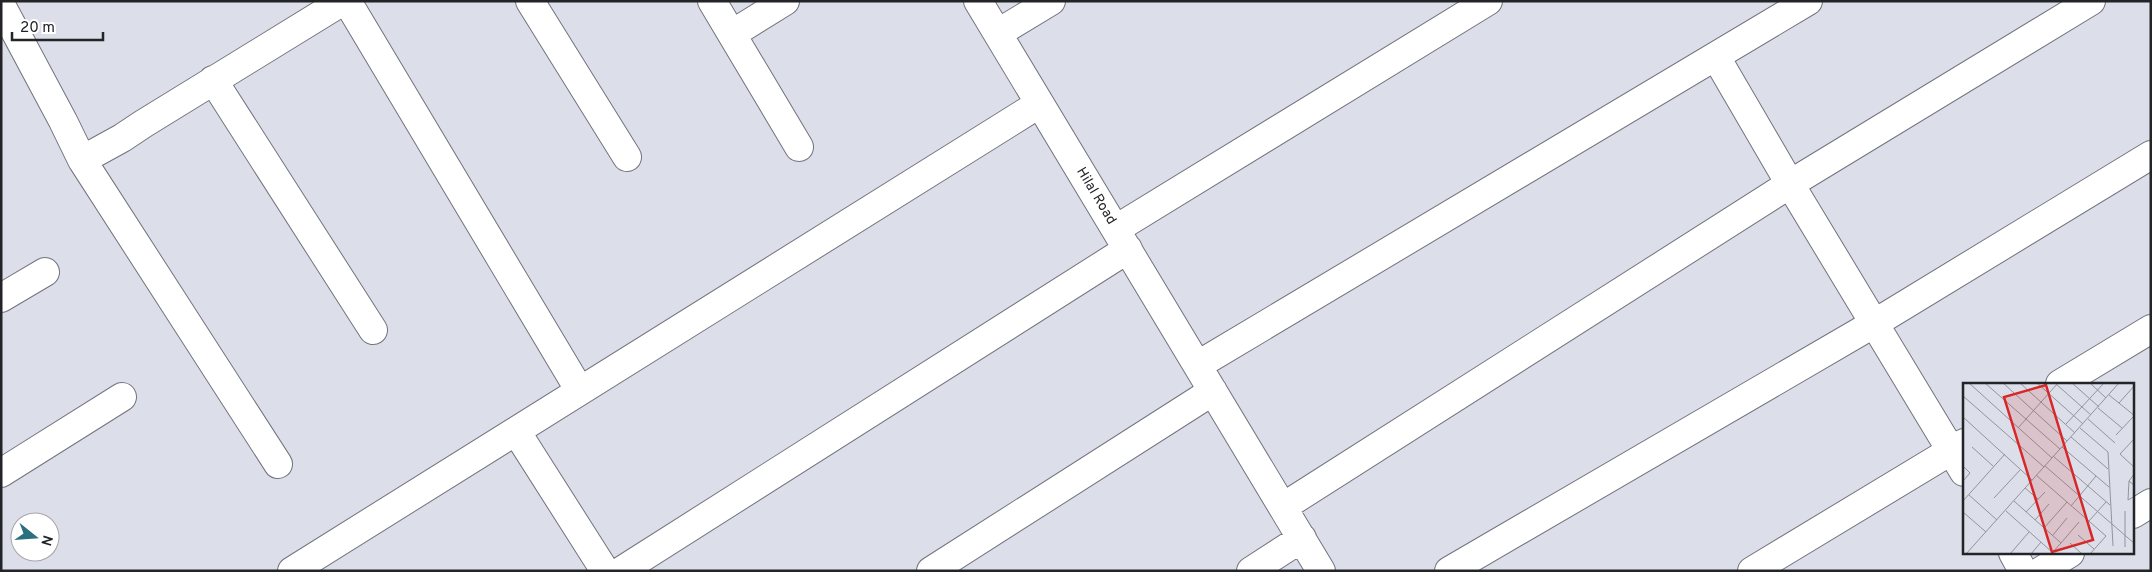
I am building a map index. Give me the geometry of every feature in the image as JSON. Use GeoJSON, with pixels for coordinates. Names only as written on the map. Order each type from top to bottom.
{"type":"FeatureCollection","features":[{"type":"Feature","properties":{"kind":"street"},"geometry":{"type":"LineString","coordinates":[[9,1],[1,5],[82,160],[278,464]]}},
{"type":"Feature","properties":{"kind":"street"},"geometry":{"type":"LineString","coordinates":[[82,160],[122,138],[343,1]]}},
{"type":"Feature","properties":{"kind":"street"},"geometry":{"type":"LineString","coordinates":[[347,1],[580,391]]}},
{"type":"Feature","properties":{"kind":"street"},"geometry":{"type":"LineString","coordinates":[[530,1],[627,157]]}},
{"type":"Feature","properties":{"kind":"street"},"geometry":{"type":"LineString","coordinates":[[712,1],[799,147]]}},
{"type":"Feature","properties":{"kind":"street"},"geometry":{"type":"LineString","coordinates":[[732,34],[785,1]]}},
{"type":"Feature","properties":{"kind":"street","name":"Hilal Road"},"geometry":{"type":"LineString","coordinates":[[978,1],[1284,507],[1320,571]]}},
{"type":"Feature","properties":{"kind":"street"},"geometry":{"type":"LineString","coordinates":[[998,33],[1051,1]]}},
{"type":"Feature","properties":{"kind":"street"},"geometry":{"type":"LineString","coordinates":[[620,571],[1122,239],[1488,1]]}},
{"type":"Feature","properties":{"kind":"street"},"geometry":{"type":"LineString","coordinates":[[1198,365],[1808,1]]}},
{"type":"Feature","properties":{"kind":"street"},"geometry":{"type":"LineString","coordinates":[[1284,507],[1790,184],[2091,1]]}},
{"type":"Feature","properties":{"kind":"street"},"geometry":{"type":"LineString","coordinates":[[1716,57],[1790,184],[1875,323],[1960,455],[1752,571]]}},
{"type":"Feature","properties":{"kind":"street"},"geometry":{"type":"LineString","coordinates":[[213,80],[373,330]]}},
{"type":"Feature","properties":{"kind":"street"},"geometry":{"type":"LineString","coordinates":[[292,571],[1040,104]]}},
{"type":"Feature","properties":{"kind":"street"},"geometry":{"type":"LineString","coordinates":[[1449,571],[1875,323],[2151,155]]}},
{"type":"Feature","properties":{"kind":"street"},"geometry":{"type":"LineString","coordinates":[[1,298],[44,272]]}},
{"type":"Feature","properties":{"kind":"street"},"geometry":{"type":"LineString","coordinates":[[2062,383],[2151,329]]}},
{"type":"Feature","properties":{"kind":"street"},"geometry":{"type":"LineString","coordinates":[[931,571],[1213,391]]}},
{"type":"Feature","properties":{"kind":"street"},"geometry":{"type":"LineString","coordinates":[[1,473],[122,396]]}},
{"type":"Feature","properties":{"kind":"street"},"geometry":{"type":"LineString","coordinates":[[516,431],[605,571]]}},
{"type":"Feature","properties":{"kind":"street"},"geometry":{"type":"LineString","coordinates":[[2134,513],[2151,503]]}},
{"type":"Feature","properties":{"kind":"street"},"geometry":{"type":"LineString","coordinates":[[1251,571],[1302,538]]}},
{"type":"Feature","properties":{"kind":"street"},"geometry":{"type":"LineString","coordinates":[[2014,554],[2024,571]]}},
{"type":"Feature","properties":{"kind":"street"},"geometry":{"type":"LineString","coordinates":[[2041,571],[2068,554]]}}]}
